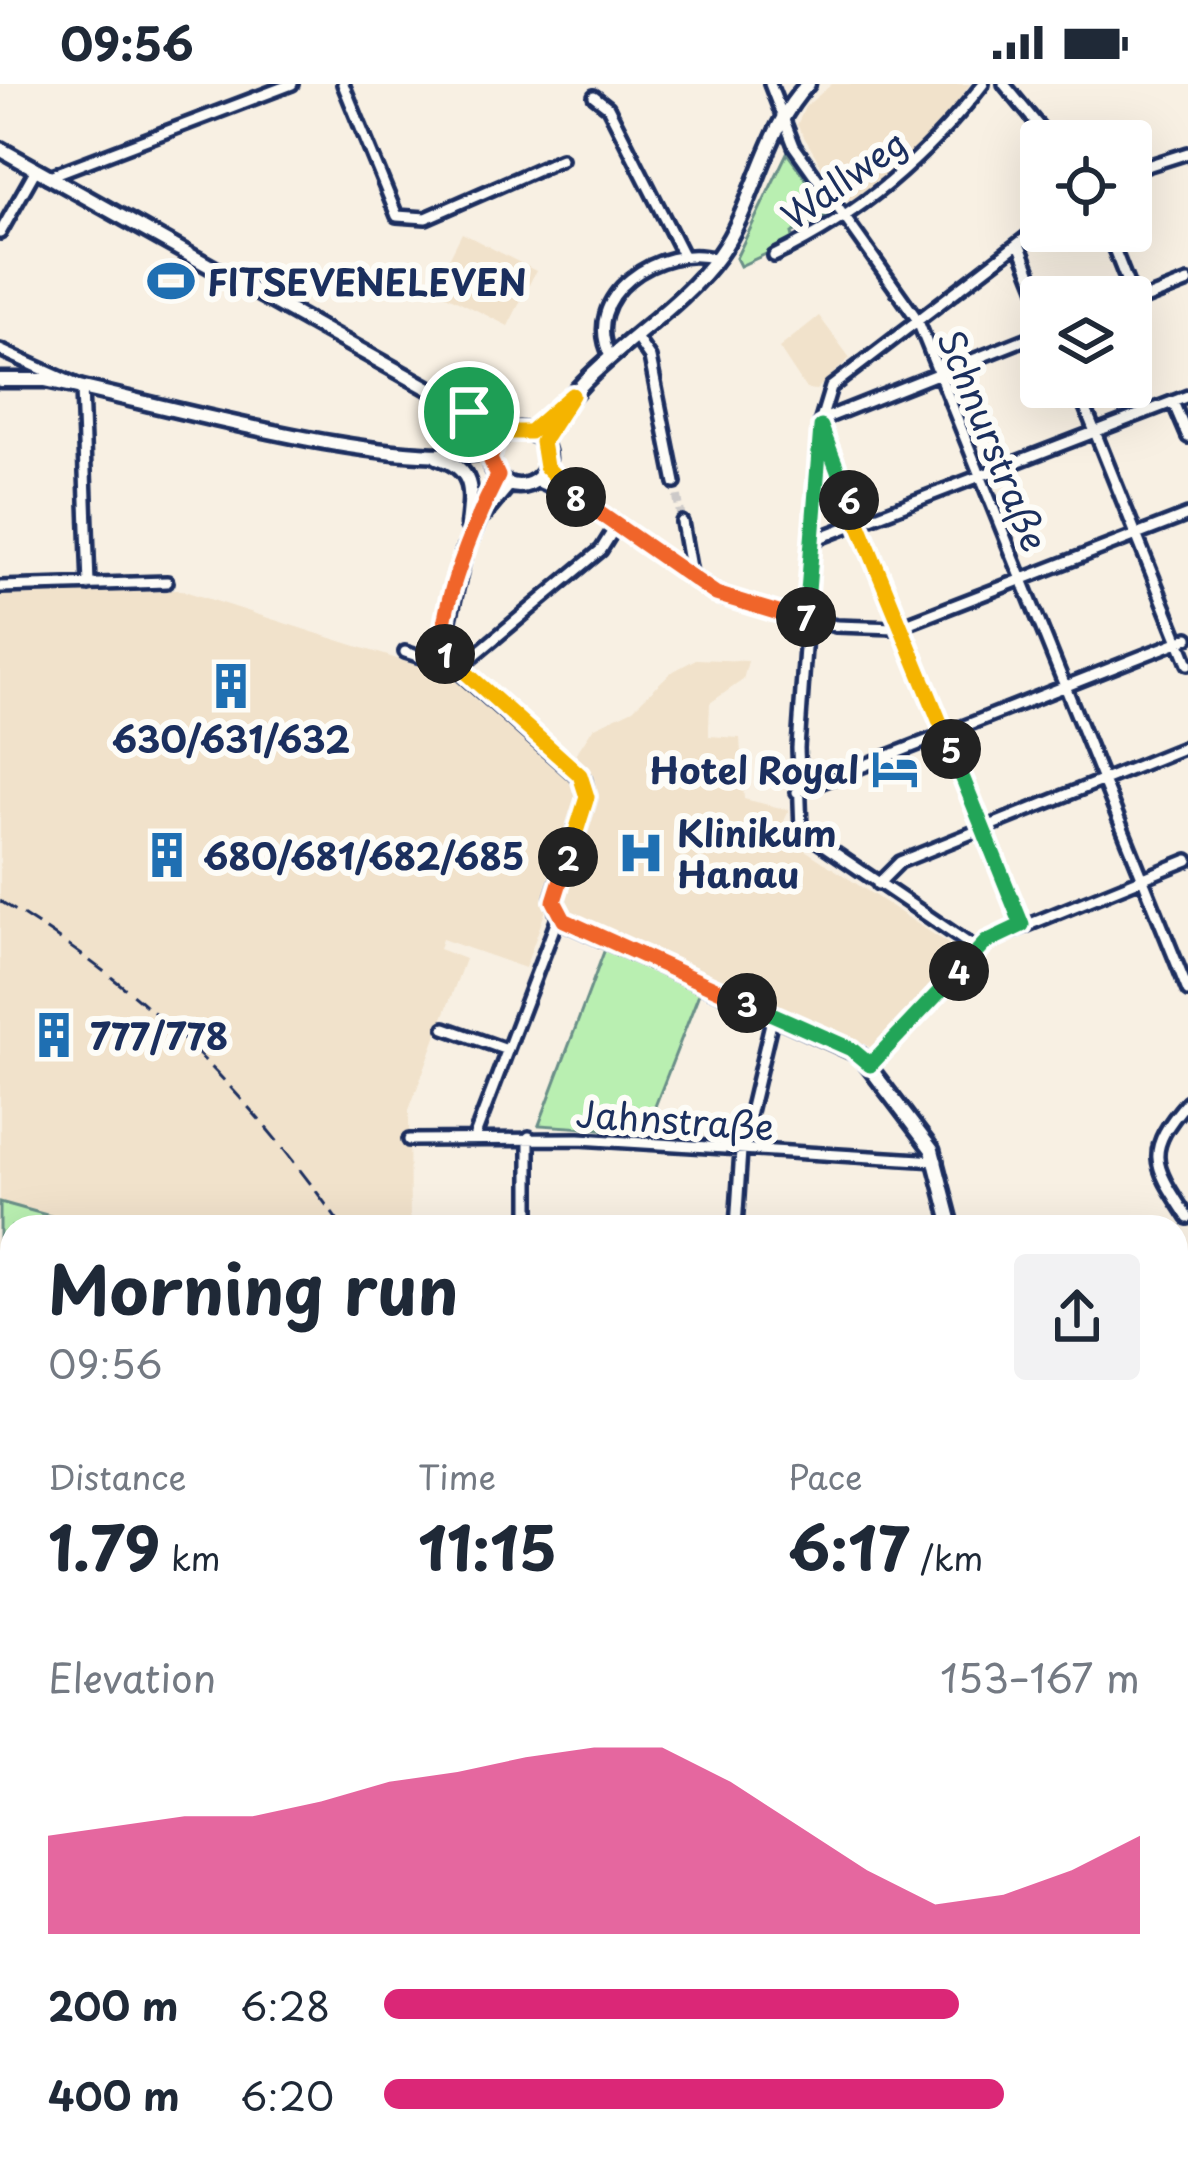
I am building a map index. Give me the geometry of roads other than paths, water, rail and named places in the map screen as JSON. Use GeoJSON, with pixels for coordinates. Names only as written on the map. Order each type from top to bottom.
{"type":"FeatureCollection","features":[{"type":"Feature","properties":{"kind":"main road"},"geometry":{"type":"LineString","coordinates":[[427,453],[536,437],[572,395],[716,260],[746,211],[784,120],[808,84]]}},
{"type":"Feature","properties":{"kind":"main road"},"geometry":{"type":"LineString","coordinates":[[0,149],[469,412],[499,441],[500,477],[466,544],[443,638],[444,652],[570,764],[587,797],[554,897],[559,915],[851,1049],[870,1065],[937,1161],[949,1215]]}},
{"type":"Feature","properties":{"kind":"main road"},"geometry":{"type":"LineString","coordinates":[[0,380],[82,387],[315,437],[427,453],[500,477],[536,481],[546,467],[536,437]]}},
{"type":"Feature","properties":{"kind":"main road"},"geometry":{"type":"LineString","coordinates":[[427,453],[461,466],[470,478],[466,544]]}},
{"type":"Feature","properties":{"kind":"street"},"geometry":{"type":"LineString","coordinates":[[0,233],[41,174],[292,84]]}},
{"type":"Feature","properties":{"kind":"street"},"geometry":{"type":"LineString","coordinates":[[343,84],[397,216],[426,218],[560,159]]}},
{"type":"Feature","properties":{"kind":"street","name":"Schnurstraße"},"geometry":{"type":"LineString","coordinates":[[770,84],[794,146],[917,319],[1188,991]]}},
{"type":"Feature","properties":{"kind":"street","name":"Wallweg"},"geometry":{"type":"LineString","coordinates":[[774,256],[892,185],[931,150],[983,84]]}},
{"type":"Feature","properties":{"kind":"street"},"geometry":{"type":"LineString","coordinates":[[1004,84],[1034,120]]}},
{"type":"Feature","properties":{"kind":"street"},"geometry":{"type":"LineString","coordinates":[[594,96],[608,106],[683,255]]}},
{"type":"Feature","properties":{"kind":"street"},"geometry":{"type":"LineString","coordinates":[[1152,164],[1188,153]]}},
{"type":"Feature","properties":{"kind":"street"},"geometry":{"type":"LineString","coordinates":[[978,950],[804,835],[797,792],[805,621],[821,424],[831,387],[1018,244],[1031,276]]}},
{"type":"Feature","properties":{"kind":"street"},"geometry":{"type":"LineString","coordinates":[[611,358],[601,322],[611,296],[631,279],[683,255],[716,260]]}},
{"type":"Feature","properties":{"kind":"street"},"geometry":{"type":"LineString","coordinates":[[1152,295],[1188,281]]}},
{"type":"Feature","properties":{"kind":"street"},"geometry":{"type":"LineString","coordinates":[[635,336],[650,358],[675,484]]}},
{"type":"Feature","properties":{"kind":"street"},"geometry":{"type":"LineString","coordinates":[[821,424],[1020,341]]}},
{"type":"Feature","properties":{"kind":"street"},"geometry":{"type":"LineString","coordinates":[[0,350],[82,387],[89,585]]}},
{"type":"Feature","properties":{"kind":"street"},"geometry":{"type":"LineString","coordinates":[[29,379],[31,361]]}},
{"type":"Feature","properties":{"kind":"street"},"geometry":{"type":"LineString","coordinates":[[812,541],[1188,396]]}},
{"type":"Feature","properties":{"kind":"street"},"geometry":{"type":"LineString","coordinates":[[1173,402],[1188,437]]}},
{"type":"Feature","properties":{"kind":"street"},"geometry":{"type":"LineString","coordinates":[[1085,408],[1184,640],[1188,664]]}},
{"type":"Feature","properties":{"kind":"street"},"geometry":{"type":"LineString","coordinates":[[821,424],[1022,925]]}},
{"type":"Feature","properties":{"kind":"street"},"geometry":{"type":"LineString","coordinates":[[546,467],[578,499],[723,598],[805,621],[901,626],[1188,515]]}},
{"type":"Feature","properties":{"kind":"street"},"geometry":{"type":"LineString","coordinates":[[536,481],[578,499]]}},
{"type":"Feature","properties":{"kind":"street"},"geometry":{"type":"LineString","coordinates":[[682,522],[692,579]]}},
{"type":"Feature","properties":{"kind":"street"},"geometry":{"type":"LineString","coordinates":[[405,652],[458,669],[601,550],[616,526]]}},
{"type":"Feature","properties":{"kind":"street"},"geometry":{"type":"LineString","coordinates":[[0,587],[166,582]]}},
{"type":"Feature","properties":{"kind":"street"},"geometry":{"type":"LineString","coordinates":[[797,792],[1184,640]]}},
{"type":"Feature","properties":{"kind":"street"},"geometry":{"type":"LineString","coordinates":[[878,884],[900,862],[1188,746]]}},
{"type":"Feature","properties":{"kind":"street"},"geometry":{"type":"LineString","coordinates":[[870,1065],[978,950],[1022,925],[1188,860]]}},
{"type":"Feature","properties":{"kind":"street"},"geometry":{"type":"LineString","coordinates":[[474,1138],[559,915]]}},
{"type":"Feature","properties":{"kind":"street"},"geometry":{"type":"LineString","coordinates":[[737,1215],[741,1150],[773,1015]]}},
{"type":"Feature","properties":{"kind":"street"},"geometry":{"type":"LineString","coordinates":[[446,1028],[507,1050]]}},
{"type":"Feature","properties":{"kind":"street"},"geometry":{"type":"LineString","coordinates":[[1186,1215],[1155,1158],[1160,1136],[1188,1101]]}},
{"type":"Feature","properties":{"kind":"street"},"geometry":{"type":"LineString","coordinates":[[529,1137],[529,1215]]}},
{"type":"Feature","properties":{"kind":"street","name":"Jahnstraße"},"geometry":{"type":"LineString","coordinates":[[409,1140],[529,1137],[937,1161]]}},
{"type":"Feature","properties":{"kind":"tunnel"},"geometry":{"type":"LineString","coordinates":[[675,483],[682,522]]}},
{"type":"Feature","properties":{"kind":"railway"},"geometry":{"type":"LineString","coordinates":[[0,901],[101,969],[189,1045],[268,1130],[333,1215]]}},
{"type":"Feature","properties":{"kind":"place","name":"FITSEVENELEVEN"},"geometry":{"type":"Point","coordinates":[171,281]}},
{"type":"Feature","properties":{"kind":"place","name":"630/631/632"},"geometry":{"type":"Point","coordinates":[231,686]}},
{"type":"Feature","properties":{"kind":"place","name":"Hotel Royal"},"geometry":{"type":"Point","coordinates":[895,769]}},
{"type":"Feature","properties":{"kind":"place","name":"Klinikum Hanau"},"geometry":{"type":"Point","coordinates":[641,853]}},
{"type":"Feature","properties":{"kind":"place","name":"680/681/682/685"},"geometry":{"type":"Point","coordinates":[167,855]}},
{"type":"Feature","properties":{"kind":"place","name":"777/778"},"geometry":{"type":"Point","coordinates":[54,1035]}}]}
